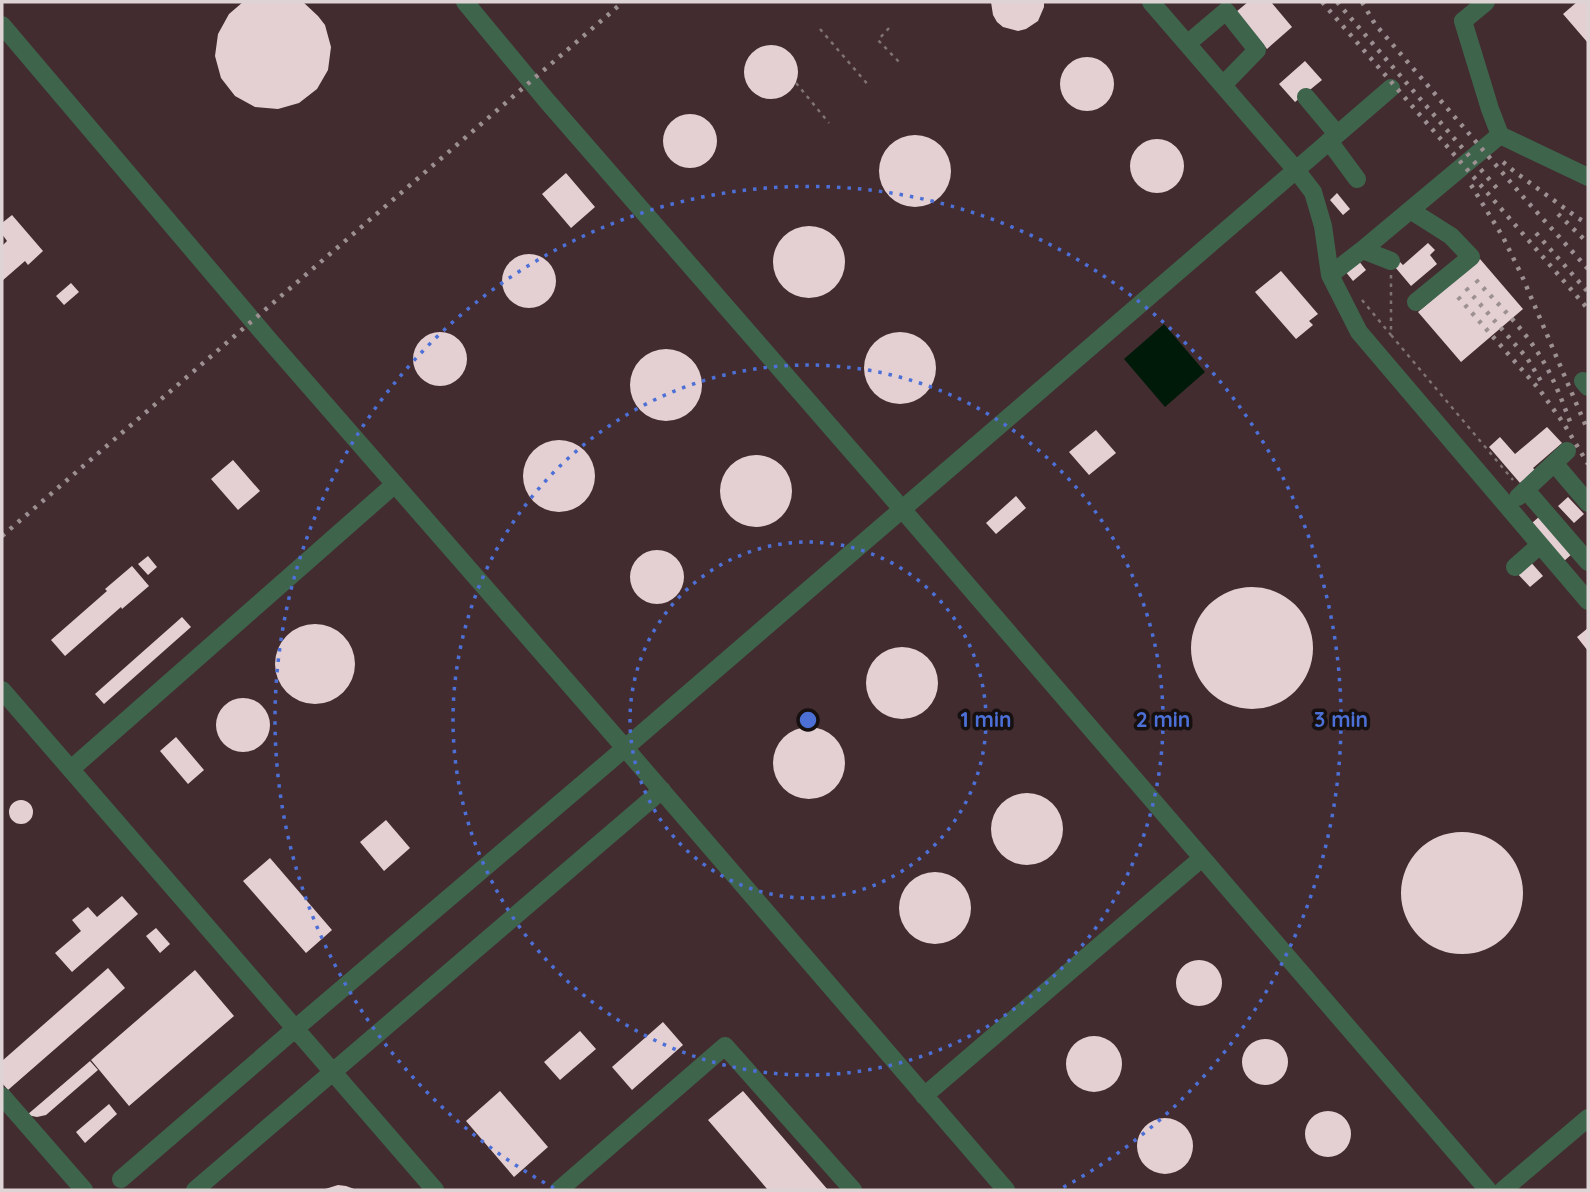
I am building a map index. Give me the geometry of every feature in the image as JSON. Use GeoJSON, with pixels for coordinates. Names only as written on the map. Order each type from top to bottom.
{"type":"FeatureCollection","features":[{"type":"Feature","properties":{"kind":"lane"},"geometry":{"type":"LineString","coordinates":[[466,2],[547,101],[1488,1190]]}},
{"type":"Feature","properties":{"kind":"lane"},"geometry":{"type":"LineString","coordinates":[[1151,2],[1313,192],[1323,226],[1330,275],[1359,332],[1588,601]]}},
{"type":"Feature","properties":{"kind":"lane"},"geometry":{"type":"LineString","coordinates":[[1486,2],[1463,21],[1500,135],[1588,177]]}},
{"type":"Feature","properties":{"kind":"lane"},"geometry":{"type":"LineString","coordinates":[[1187,44],[1226,11],[1257,50],[1223,85]]}},
{"type":"Feature","properties":{"kind":"lane"},"geometry":{"type":"LineString","coordinates":[[2,25],[270,341],[1006,1190]]}},
{"type":"Feature","properties":{"kind":"lane"},"geometry":{"type":"LineString","coordinates":[[121,1180],[1391,88]]}},
{"type":"Feature","properties":{"kind":"lane"},"geometry":{"type":"LineString","coordinates":[[1306,97],[1357,178]]}},
{"type":"Feature","properties":{"kind":"lane"},"geometry":{"type":"LineString","coordinates":[[1330,275],[1500,135]]}},
{"type":"Feature","properties":{"kind":"lane"},"geometry":{"type":"LineString","coordinates":[[1410,210],[1451,236],[1471,257],[1416,302]]}},
{"type":"Feature","properties":{"kind":"lane"},"geometry":{"type":"LineString","coordinates":[[1363,250],[1391,261]]}},
{"type":"Feature","properties":{"kind":"lane"},"geometry":{"type":"LineString","coordinates":[[1507,506],[1560,457],[1588,503]]}},
{"type":"Feature","properties":{"kind":"lane"},"geometry":{"type":"LineString","coordinates":[[71,769],[395,484]]}},
{"type":"Feature","properties":{"kind":"lane"},"geometry":{"type":"LineString","coordinates":[[1525,491],[1585,558],[1562,570]]}},
{"type":"Feature","properties":{"kind":"lane"},"geometry":{"type":"LineString","coordinates":[[1515,567],[1540,545]]}},
{"type":"Feature","properties":{"kind":"lane"},"geometry":{"type":"LineString","coordinates":[[2,690],[435,1190]]}},
{"type":"Feature","properties":{"kind":"lane"},"geometry":{"type":"LineString","coordinates":[[195,1190],[662,790]]}},
{"type":"Feature","properties":{"kind":"lane"},"geometry":{"type":"LineString","coordinates":[[924,1096],[1202,858]]}},
{"type":"Feature","properties":{"kind":"lane"},"geometry":{"type":"LineString","coordinates":[[559,1190],[725,1046],[853,1190]]}},
{"type":"Feature","properties":{"kind":"lane"},"geometry":{"type":"LineString","coordinates":[[2,1096],[84,1190]]}},
{"type":"Feature","properties":{"kind":"lane"},"geometry":{"type":"LineString","coordinates":[[1503,1190],[1588,1118]]}},
{"type":"Feature","properties":{"kind":"path"},"geometry":{"type":"LineString","coordinates":[[889,28],[878,40],[899,62]]}},
{"type":"Feature","properties":{"kind":"path"},"geometry":{"type":"LineString","coordinates":[[820,29],[870,87]]}},
{"type":"Feature","properties":{"kind":"path"},"geometry":{"type":"LineString","coordinates":[[796,83],[829,123]]}},
{"type":"Feature","properties":{"kind":"path"},"geometry":{"type":"LineString","coordinates":[[1391,261],[1391,335]]}},
{"type":"Feature","properties":{"kind":"path"},"geometry":{"type":"LineString","coordinates":[[1360,298],[1525,491]]}},
{"type":"Feature","properties":{"kind":"shaded area"},"geometry":{"type":"Polygon","coordinates":[[[2,2],[1588,2],[1588,1190],[2,1190],[2,2]]]}},
{"type":"Feature","properties":{"kind":"shaded area"},"geometry":{"type":"Polygon","coordinates":[[[1164,324],[1205,372],[1165,407],[1124,359],[1164,324]]]}},
{"type":"Feature","properties":{"kind":"building"},"geometry":{"type":"Polygon","coordinates":[[[243,2],[303,2],[325,25],[331,47],[328,70],[317,89],[299,103],[278,109],[255,107],[235,96],[221,78],[215,56],[218,34],[229,14],[243,2]]]}},
{"type":"Feature","properties":{"kind":"building"},"geometry":{"type":"Polygon","coordinates":[[[991,2],[1044,2],[1044,7],[1038,21],[1018,31],[1003,27],[997,22],[991,2]]]}},
{"type":"Feature","properties":{"kind":"building"},"geometry":{"type":"Polygon","coordinates":[[[1248,2],[1271,2],[1292,27],[1267,49],[1236,12],[1248,2]]]}},
{"type":"Feature","properties":{"kind":"building"},"geometry":{"type":"Polygon","coordinates":[[[1577,2],[1588,2],[1588,43],[1563,14],[1577,2]]]}},
{"type":"Feature","properties":{"kind":"building"},"geometry":{"type":"Polygon","coordinates":[[[771,45],[790,53],[798,72],[790,91],[771,99],[752,91],[744,72],[752,53],[771,45]]]}},
{"type":"Feature","properties":{"kind":"building"},"geometry":{"type":"Polygon","coordinates":[[[1087,57],[1106,65],[1114,84],[1106,103],[1087,111],[1068,103],[1060,84],[1068,65],[1087,57]]]}},
{"type":"Feature","properties":{"kind":"building"},"geometry":{"type":"Polygon","coordinates":[[[1305,61],[1322,80],[1295,102],[1279,84],[1305,61]]]}},
{"type":"Feature","properties":{"kind":"building"},"geometry":{"type":"Polygon","coordinates":[[[690,114],[709,122],[717,141],[709,160],[690,168],[671,160],[663,141],[671,122],[690,114]]]}},
{"type":"Feature","properties":{"kind":"building"},"geometry":{"type":"Polygon","coordinates":[[[915,135],[935,141],[945,151],[951,171],[945,191],[935,201],[915,207],[895,201],[885,191],[879,171],[885,151],[895,141],[915,135]]]}},
{"type":"Feature","properties":{"kind":"building"},"geometry":{"type":"Polygon","coordinates":[[[1157,139],[1176,147],[1184,166],[1176,185],[1157,193],[1138,185],[1130,166],[1138,147],[1157,139]]]}},
{"type":"Feature","properties":{"kind":"building"},"geometry":{"type":"Polygon","coordinates":[[[566,173],[595,207],[571,228],[542,194],[566,173]]]}},
{"type":"Feature","properties":{"kind":"building"},"geometry":{"type":"Polygon","coordinates":[[[1337,193],[1350,209],[1343,215],[1330,200],[1337,193]]]}},
{"type":"Feature","properties":{"kind":"building"},"geometry":{"type":"Polygon","coordinates":[[[12,215],[43,251],[28,265],[25,261],[2,281],[2,246],[7,241],[2,234],[2,223],[12,215]]]}},
{"type":"Feature","properties":{"kind":"building"},"geometry":{"type":"Polygon","coordinates":[[[809,226],[829,232],[839,242],[845,262],[839,282],[829,292],[809,298],[789,292],[779,282],[773,262],[779,242],[789,232],[809,226]]]}},
{"type":"Feature","properties":{"kind":"building"},"geometry":{"type":"Polygon","coordinates":[[[1428,243],[1435,250],[1430,255],[1437,264],[1411,286],[1395,267],[1400,262],[1403,265],[1428,243]]]}},
{"type":"Feature","properties":{"kind":"building"},"geometry":{"type":"Polygon","coordinates":[[[529,254],[548,262],[556,281],[548,300],[529,308],[510,300],[502,281],[510,262],[529,254]]]}},
{"type":"Feature","properties":{"kind":"building"},"geometry":{"type":"Polygon","coordinates":[[[1480,259],[1523,309],[1461,362],[1418,312],[1480,259]]]}},
{"type":"Feature","properties":{"kind":"building"},"geometry":{"type":"Polygon","coordinates":[[[1358,260],[1366,270],[1353,281],[1345,271],[1358,260]]]}},
{"type":"Feature","properties":{"kind":"building"},"geometry":{"type":"Polygon","coordinates":[[[1281,271],[1318,314],[1309,321],[1313,325],[1296,339],[1255,292],[1281,271]]]}},
{"type":"Feature","properties":{"kind":"building"},"geometry":{"type":"Polygon","coordinates":[[[71,283],[79,292],[64,305],[56,296],[71,283]]]}},
{"type":"Feature","properties":{"kind":"building"},"geometry":{"type":"Polygon","coordinates":[[[440,332],[459,340],[467,359],[459,378],[440,386],[421,378],[413,359],[421,340],[440,332]]]}},
{"type":"Feature","properties":{"kind":"building"},"geometry":{"type":"Polygon","coordinates":[[[900,332],[920,338],[930,348],[936,368],[930,388],[920,398],[900,404],[880,398],[870,388],[864,368],[870,348],[880,338],[900,332]]]}},
{"type":"Feature","properties":{"kind":"building"},"geometry":{"type":"Polygon","coordinates":[[[666,349],[686,355],[696,365],[702,385],[696,405],[686,415],[666,421],[646,415],[636,405],[630,385],[636,365],[646,355],[666,349]]]}},
{"type":"Feature","properties":{"kind":"building"},"geometry":{"type":"Polygon","coordinates":[[[1547,427],[1562,443],[1520,483],[1489,447],[1500,437],[1515,454],[1547,427]]]}},
{"type":"Feature","properties":{"kind":"building"},"geometry":{"type":"Polygon","coordinates":[[[1096,430],[1116,453],[1089,475],[1069,452],[1096,430]]]}},
{"type":"Feature","properties":{"kind":"building"},"geometry":{"type":"Polygon","coordinates":[[[559,440],[579,446],[589,456],[595,476],[589,496],[579,506],[559,512],[539,506],[529,496],[523,476],[529,456],[539,446],[559,440]]]}},
{"type":"Feature","properties":{"kind":"building"},"geometry":{"type":"Polygon","coordinates":[[[756,455],[776,461],[786,471],[792,491],[786,511],[776,521],[756,527],[736,521],[726,511],[720,491],[726,471],[736,461],[756,455]]]}},
{"type":"Feature","properties":{"kind":"building"},"geometry":{"type":"Polygon","coordinates":[[[233,460],[260,491],[238,510],[211,479],[233,460]]]}},
{"type":"Feature","properties":{"kind":"building"},"geometry":{"type":"Polygon","coordinates":[[[1016,496],[1026,508],[996,534],[986,523],[1016,496]]]}},
{"type":"Feature","properties":{"kind":"building"},"geometry":{"type":"Polygon","coordinates":[[[1568,497],[1584,514],[1574,523],[1558,506],[1568,497]]]}},
{"type":"Feature","properties":{"kind":"building"},"geometry":{"type":"Polygon","coordinates":[[[1540,516],[1572,554],[1564,561],[1532,523],[1540,516]]]}},
{"type":"Feature","properties":{"kind":"building"},"geometry":{"type":"Polygon","coordinates":[[[657,550],[676,558],[684,577],[676,596],[657,604],[638,596],[630,577],[638,558],[657,550]]]}},
{"type":"Feature","properties":{"kind":"building"},"geometry":{"type":"Polygon","coordinates":[[[148,556],[157,567],[148,575],[138,564],[148,556]]]}},
{"type":"Feature","properties":{"kind":"building"},"geometry":{"type":"Polygon","coordinates":[[[1528,559],[1543,576],[1530,587],[1515,571],[1528,559]]]}},
{"type":"Feature","properties":{"kind":"building"},"geometry":{"type":"Polygon","coordinates":[[[132,566],[149,586],[65,656],[51,640],[132,566]]]}},
{"type":"Feature","properties":{"kind":"building"},"geometry":{"type":"Polygon","coordinates":[[[1252,587],[1275,592],[1295,605],[1308,625],[1313,648],[1308,671],[1295,691],[1275,704],[1252,709],[1229,704],[1209,691],[1196,671],[1191,648],[1196,625],[1209,605],[1229,592],[1252,587]]]}},
{"type":"Feature","properties":{"kind":"building"},"geometry":{"type":"Polygon","coordinates":[[[182,617],[191,627],[104,704],[95,694],[182,617]]]}},
{"type":"Feature","properties":{"kind":"building"},"geometry":{"type":"Polygon","coordinates":[[[315,624],[330,627],[343,636],[352,649],[355,664],[352,679],[343,692],[330,701],[315,704],[300,701],[287,692],[278,679],[275,664],[278,649],[287,636],[300,627],[315,624]]]}},
{"type":"Feature","properties":{"kind":"building"},"geometry":{"type":"Polygon","coordinates":[[[1588,628],[1588,651],[1577,637],[1588,628]]]}},
{"type":"Feature","properties":{"kind":"building"},"geometry":{"type":"Polygon","coordinates":[[[902,647],[922,653],[932,663],[938,683],[932,703],[922,713],[902,719],[882,713],[872,703],[866,683],[872,663],[882,653],[902,647]]]}},
{"type":"Feature","properties":{"kind":"building"},"geometry":{"type":"Polygon","coordinates":[[[243,698],[262,706],[270,725],[262,744],[243,752],[224,744],[216,725],[224,706],[243,698]]]}},
{"type":"Feature","properties":{"kind":"building"},"geometry":{"type":"Polygon","coordinates":[[[809,727],[829,733],[839,743],[845,763],[839,783],[829,793],[809,799],[789,793],[779,783],[773,763],[779,743],[789,733],[809,727]]]}},
{"type":"Feature","properties":{"kind":"building"},"geometry":{"type":"Polygon","coordinates":[[[176,737],[204,770],[188,784],[160,751],[176,737]]]}},
{"type":"Feature","properties":{"kind":"building"},"geometry":{"type":"Polygon","coordinates":[[[1027,793],[1047,799],[1057,809],[1063,829],[1057,849],[1047,859],[1027,865],[1007,859],[997,849],[991,829],[997,809],[1007,799],[1027,793]]]}},
{"type":"Feature","properties":{"kind":"building"},"geometry":{"type":"Polygon","coordinates":[[[21,800],[30,803],[33,812],[30,821],[21,824],[12,821],[9,812],[12,803],[21,800]]]}},
{"type":"Feature","properties":{"kind":"building"},"geometry":{"type":"Polygon","coordinates":[[[386,820],[410,848],[384,871],[360,842],[386,820]]]}},
{"type":"Feature","properties":{"kind":"building"},"geometry":{"type":"Polygon","coordinates":[[[1462,832],[1485,837],[1505,850],[1518,870],[1523,893],[1518,916],[1505,936],[1485,949],[1462,954],[1439,949],[1419,936],[1406,916],[1401,893],[1406,870],[1419,850],[1439,837],[1462,832]]]}},
{"type":"Feature","properties":{"kind":"building"},"geometry":{"type":"Polygon","coordinates":[[[270,858],[332,930],[306,953],[243,881],[270,858]]]}},
{"type":"Feature","properties":{"kind":"building"},"geometry":{"type":"Polygon","coordinates":[[[935,872],[955,878],[965,888],[971,908],[965,928],[955,938],[935,944],[915,938],[905,928],[899,908],[905,888],[915,878],[935,872]]]}},
{"type":"Feature","properties":{"kind":"building"},"geometry":{"type":"Polygon","coordinates":[[[122,896],[138,914],[72,972],[55,953],[81,931],[72,920],[88,907],[97,917],[122,896]]]}},
{"type":"Feature","properties":{"kind":"building"},"geometry":{"type":"Polygon","coordinates":[[[156,928],[170,944],[160,953],[146,936],[156,928]]]}},
{"type":"Feature","properties":{"kind":"building"},"geometry":{"type":"Polygon","coordinates":[[[1199,960],[1215,967],[1222,983],[1215,999],[1199,1006],[1183,999],[1176,983],[1183,967],[1199,960]]]}},
{"type":"Feature","properties":{"kind":"building"},"geometry":{"type":"Polygon","coordinates":[[[108,968],[125,988],[8,1090],[2,1083],[2,1061],[108,968]]]}},
{"type":"Feature","properties":{"kind":"building"},"geometry":{"type":"Polygon","coordinates":[[[195,970],[234,1016],[129,1106],[91,1060],[195,970]]]}},
{"type":"Feature","properties":{"kind":"building"},"geometry":{"type":"Polygon","coordinates":[[[663,1022],[683,1045],[632,1090],[612,1067],[663,1022]]]}},
{"type":"Feature","properties":{"kind":"building"},"geometry":{"type":"Polygon","coordinates":[[[580,1031],[596,1049],[560,1080],[544,1062],[580,1031]]]}},
{"type":"Feature","properties":{"kind":"building"},"geometry":{"type":"Polygon","coordinates":[[[1094,1036],[1105,1038],[1114,1044],[1120,1053],[1120,1075],[1114,1084],[1105,1090],[1094,1092],[1083,1090],[1074,1084],[1068,1075],[1066,1064],[1068,1053],[1074,1044],[1083,1038],[1094,1036]]]}},
{"type":"Feature","properties":{"kind":"building"},"geometry":{"type":"Polygon","coordinates":[[[1265,1039],[1281,1046],[1288,1062],[1281,1078],[1265,1085],[1249,1078],[1242,1062],[1249,1046],[1265,1039]]]}},
{"type":"Feature","properties":{"kind":"building"},"geometry":{"type":"Polygon","coordinates":[[[90,1061],[98,1070],[46,1115],[27,1115],[90,1061]]]}},
{"type":"Feature","properties":{"kind":"building"},"geometry":{"type":"Polygon","coordinates":[[[500,1091],[548,1147],[514,1177],[466,1121],[500,1091]]]}},
{"type":"Feature","properties":{"kind":"building"},"geometry":{"type":"Polygon","coordinates":[[[743,1091],[828,1190],[768,1190],[708,1120],[743,1091]]]}},
{"type":"Feature","properties":{"kind":"building"},"geometry":{"type":"Polygon","coordinates":[[[109,1104],[117,1114],[85,1143],[76,1132],[109,1104]]]}},
{"type":"Feature","properties":{"kind":"building"},"geometry":{"type":"Polygon","coordinates":[[[1328,1111],[1344,1118],[1351,1134],[1344,1150],[1328,1157],[1312,1150],[1305,1134],[1312,1118],[1328,1111]]]}},
{"type":"Feature","properties":{"kind":"building"},"geometry":{"type":"Polygon","coordinates":[[[1165,1118],[1176,1120],[1185,1126],[1191,1135],[1191,1157],[1185,1166],[1176,1172],[1165,1174],[1154,1172],[1145,1166],[1139,1157],[1137,1146],[1139,1135],[1145,1126],[1154,1120],[1165,1118]]]}},
{"type":"Feature","properties":{"kind":"building"},"geometry":{"type":"Polygon","coordinates":[[[338,1185],[346,1186],[357,1190],[322,1190],[338,1185]]]}},
{"type":"Feature","properties":{"kind":"railway"},"geometry":{"type":"LineString","coordinates":[[2,536],[623,2]]}},
{"type":"Feature","properties":{"kind":"railway"},"geometry":{"type":"LineString","coordinates":[[1322,2],[1588,309]]}},
{"type":"Feature","properties":{"kind":"railway"},"geometry":{"type":"LineString","coordinates":[[1337,2],[1501,193]]}},
{"type":"Feature","properties":{"kind":"railway"},"geometry":{"type":"LineString","coordinates":[[1362,2],[1375,24],[1588,269]]}},
{"type":"Feature","properties":{"kind":"railway"},"geometry":{"type":"LineString","coordinates":[[1503,162],[1588,224]]}},
{"type":"Feature","properties":{"kind":"railway"},"geometry":{"type":"LineString","coordinates":[[1471,185],[1503,237],[1522,276],[1588,431]]}},
{"type":"Feature","properties":{"kind":"railway"},"geometry":{"type":"LineString","coordinates":[[1558,214],[1588,243]]}},
{"type":"Feature","properties":{"kind":"railway"},"geometry":{"type":"LineString","coordinates":[[1536,233],[1588,292]]}},
{"type":"Feature","properties":{"kind":"railway"},"geometry":{"type":"LineString","coordinates":[[1476,280],[1510,316],[1545,364],[1572,427]]}},
{"type":"Feature","properties":{"kind":"railway"},"geometry":{"type":"LineString","coordinates":[[1466,288],[1527,358],[1541,381]]}},
{"type":"Feature","properties":{"kind":"railway"},"geometry":{"type":"LineString","coordinates":[[1458,297],[1539,389],[1588,464]]}}]}
